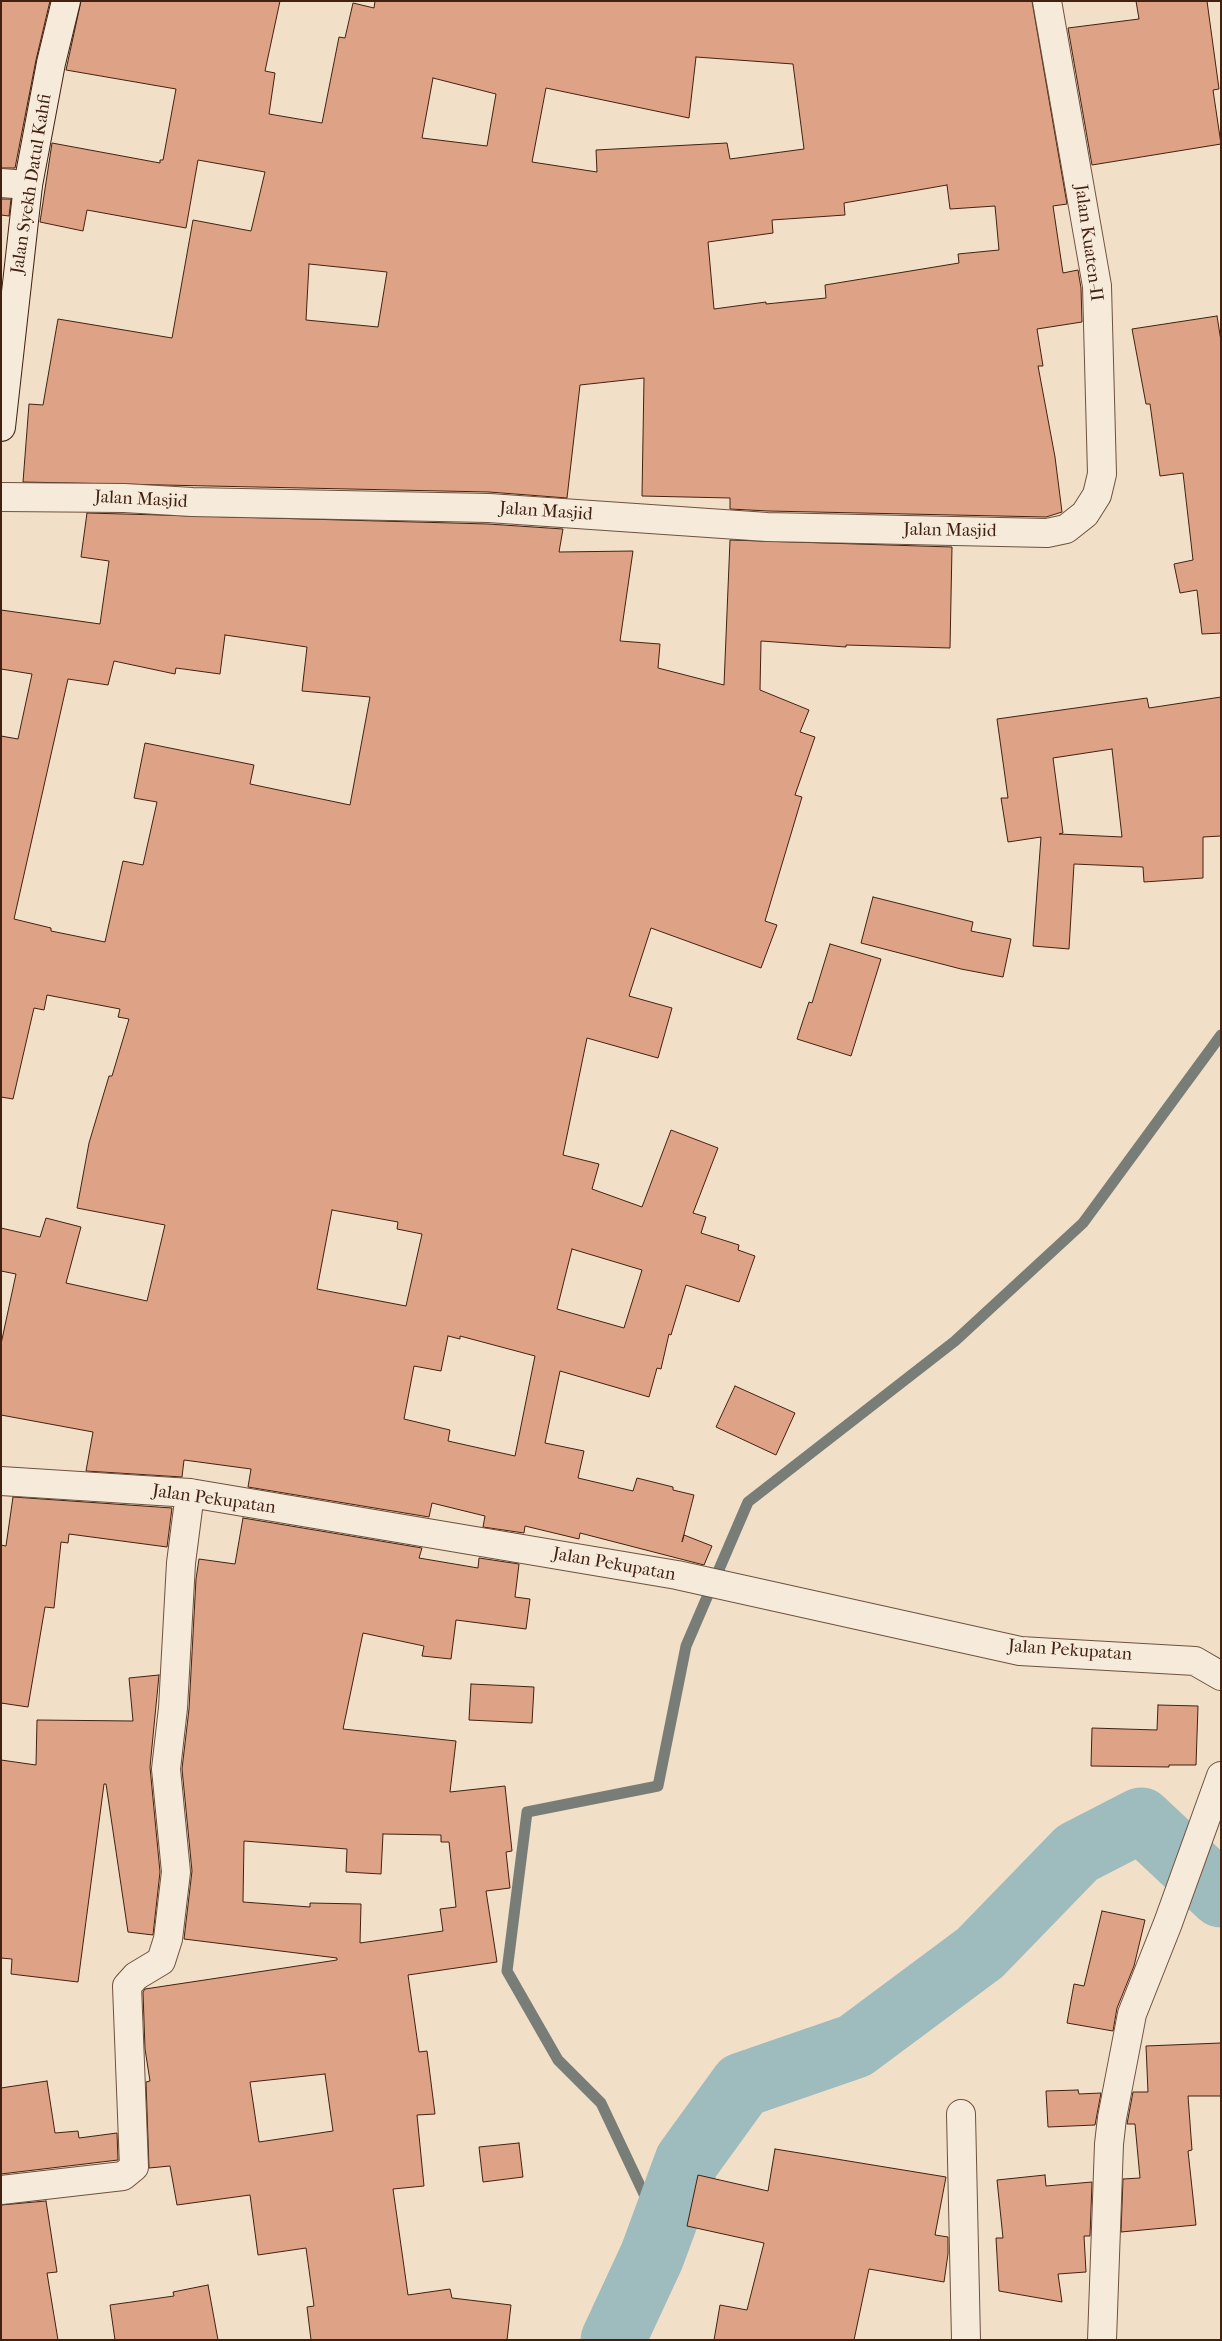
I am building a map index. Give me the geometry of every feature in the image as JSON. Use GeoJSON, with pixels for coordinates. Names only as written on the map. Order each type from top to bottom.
{"type":"FeatureCollection","features":[{"type":"Feature","properties":{"kind":"street","name":"Jalan Syekh Datul Kahfi"},"geometry":{"type":"LineString","coordinates":[[1,427],[28,185],[51,63],[66,1]]}},
{"type":"Feature","properties":{"kind":"street","name":"Jalan Kuaten-II"},"geometry":{"type":"LineString","coordinates":[[1047,1],[1098,286],[1102,474],[1098,495],[1085,514]]}},
{"type":"Feature","properties":{"kind":"street"},"geometry":{"type":"LineString","coordinates":[[1,183],[28,185]]}},
{"type":"Feature","properties":{"kind":"street","name":"Jalan Masjid"},"geometry":{"type":"LineString","coordinates":[[1,497],[124,498],[192,502],[489,508],[767,527],[1038,533],[1066,529],[1085,514]]}},
{"type":"Feature","properties":{"kind":"street","name":"Jalan Pekupatan"},"geometry":{"type":"LineString","coordinates":[[1,1481],[190,1493],[677,1575],[1020,1651],[1195,1661],[1220,1675]]}},
{"type":"Feature","properties":{"kind":"street"},"geometry":{"type":"LineString","coordinates":[[1,2190],[123,2176],[134,2167],[127,1986],[136,1976],[161,1961],[168,1939],[176,1872],[166,1770],[172,1708],[181,1563],[190,1493]]}},
{"type":"Feature","properties":{"kind":"street"},"geometry":{"type":"LineString","coordinates":[[1102,2340],[1104,2244],[1112,2118],[1132,2014],[1168,1923],[1221,1776]]}},
{"type":"Feature","properties":{"kind":"street"},"geometry":{"type":"LineString","coordinates":[[961,2114],[966,2340]]}},
{"type":"Feature","properties":{"kind":"building"},"geometry":{"type":"Polygon","coordinates":[[[1,1],[50,1],[36,60],[15,168],[1,168],[1,1]]]}},
{"type":"Feature","properties":{"kind":"building"},"geometry":{"type":"Polygon","coordinates":[[[81,1],[280,1],[265,71],[275,73],[269,114],[322,123],[339,37],[345,38],[353,3],[374,8],[375,1],[1032,1],[1067,204],[1053,206],[1063,273],[1078,270],[1081,288],[1082,322],[1037,329],[1043,366],[1038,366],[1055,457],[1062,512],[1046,517],[768,511],[730,509],[730,498],[642,496],[644,378],[580,385],[567,498],[489,492],[23,482],[29,404],[43,405],[58,319],[172,338],[193,220],[251,231],[265,172],[198,160],[186,228],[87,210],[83,231],[40,222],[52,143],[160,163],[160,160],[163,160],[176,89],[66,70],[81,1]],[[696,57],[689,118],[546,88],[532,162],[597,172],[596,150],[727,143],[730,159],[804,149],[793,64],[696,57]],[[433,78],[422,138],[487,146],[496,94],[433,78]],[[947,185],[844,203],[845,215],[772,220],[773,233],[708,242],[714,309],[766,302],[766,304],[826,298],[825,285],[959,263],[958,254],[999,250],[995,206],[950,209],[947,185]],[[309,264],[306,320],[378,327],[387,272],[309,264]]]}},
{"type":"Feature","properties":{"kind":"building"},"geometry":{"type":"Polygon","coordinates":[[[1136,1],[1207,1],[1219,89],[1213,90],[1221,144],[1092,165],[1068,28],[1139,19],[1136,1]]]}},
{"type":"Feature","properties":{"kind":"building"},"geometry":{"type":"Polygon","coordinates":[[[1,199],[11,199],[9,216],[1,215],[1,199]]]}},
{"type":"Feature","properties":{"kind":"building"},"geometry":{"type":"Polygon","coordinates":[[[1217,316],[1221,341],[1221,633],[1202,634],[1197,590],[1180,593],[1174,564],[1193,560],[1183,473],[1160,476],[1150,404],[1146,404],[1132,329],[1217,316]]]}},
{"type":"Feature","properties":{"kind":"building"},"geometry":{"type":"Polygon","coordinates":[[[87,513],[488,524],[563,529],[559,552],[633,551],[620,641],[660,644],[658,668],[724,685],[730,540],[952,547],[950,648],[846,645],[846,647],[761,641],[760,690],[809,710],[800,732],[815,737],[795,795],[802,797],[765,921],[777,925],[761,968],[651,928],[629,996],[672,1008],[658,1058],[587,1038],[563,1155],[599,1164],[592,1189],[642,1207],[671,1130],[718,1148],[693,1213],[706,1217],[701,1233],[739,1245],[738,1250],[755,1256],[739,1302],[686,1285],[671,1335],[669,1334],[661,1369],[657,1368],[649,1397],[560,1371],[545,1443],[584,1451],[578,1478],[633,1491],[637,1478],[673,1487],[673,1490],[694,1495],[682,1542],[684,1535],[712,1546],[704,1565],[580,1533],[579,1539],[525,1526],[524,1533],[483,1527],[485,1516],[432,1503],[429,1517],[248,1487],[251,1469],[184,1460],[182,1477],[86,1471],[93,1432],[1,1415],[1,1344],[16,1274],[1,1271],[1,1228],[40,1237],[46,1218],[81,1227],[66,1283],[147,1301],[165,1225],[77,1208],[89,1143],[109,1076],[112,1076],[129,1019],[118,1017],[120,1009],[47,995],[44,1010],[34,1008],[13,1099],[1,1097],[1,736],[18,739],[32,674],[1,669],[1,610],[100,624],[109,561],[81,557],[87,513]],[[225,635],[220,674],[176,668],[175,674],[114,661],[108,685],[68,679],[14,919],[51,928],[51,931],[105,942],[123,861],[143,865],[157,802],[134,798],[145,743],[254,765],[250,784],[350,805],[370,697],[302,691],[307,647],[225,635]],[[332,1210],[317,1289],[406,1306],[422,1234],[397,1229],[398,1222],[332,1210]],[[572,1249],[557,1309],[624,1328],[642,1270],[572,1249]],[[448,1336],[441,1371],[414,1366],[404,1419],[450,1430],[448,1441],[515,1456],[535,1356],[460,1336],[460,1339],[448,1336]]]}},
{"type":"Feature","properties":{"kind":"building"},"geometry":{"type":"Polygon","coordinates":[[[1221,697],[1221,836],[1203,837],[1203,878],[1144,882],[1143,867],[1074,864],[1069,949],[1033,946],[1041,837],[1008,842],[1001,798],[1008,798],[997,719],[1147,698],[1149,708],[1221,697]],[[1112,749],[1053,758],[1063,833],[1059,834],[1122,837],[1112,749]]]}},
{"type":"Feature","properties":{"kind":"building"},"geometry":{"type":"Polygon","coordinates":[[[873,897],[973,922],[971,931],[1011,939],[1003,977],[961,969],[861,943],[873,897]]]}},
{"type":"Feature","properties":{"kind":"building"},"geometry":{"type":"Polygon","coordinates":[[[830,944],[881,959],[851,1056],[797,1039],[809,1002],[812,1003],[830,944]]]}},
{"type":"Feature","properties":{"kind":"building"},"geometry":{"type":"Polygon","coordinates":[[[735,1386],[795,1413],[776,1455],[716,1427],[735,1386]]]}},
{"type":"Feature","properties":{"kind":"building"},"geometry":{"type":"Polygon","coordinates":[[[13,1497],[172,1508],[167,1547],[69,1534],[68,1543],[61,1542],[54,1608],[45,1607],[28,1707],[1,1703],[1,1545],[6,1546],[13,1497]]]}},
{"type":"Feature","properties":{"kind":"building"},"geometry":{"type":"Polygon","coordinates":[[[243,1518],[422,1548],[419,1558],[478,1568],[479,1558],[519,1564],[515,1597],[530,1599],[526,1629],[456,1620],[451,1659],[422,1656],[424,1646],[363,1633],[343,1729],[456,1741],[450,1792],[505,1786],[512,1851],[506,1852],[510,1888],[486,1891],[497,1962],[408,1975],[419,2052],[427,2051],[435,2114],[417,2115],[424,2186],[393,2189],[408,2295],[450,2289],[452,2298],[511,2305],[507,2340],[311,2340],[307,2307],[314,2306],[306,2248],[258,2255],[250,2195],[177,2205],[170,2166],[149,2168],[146,2082],[150,2081],[145,2049],[143,1992],[145,1989],[337,1960],[337,1958],[184,1939],[192,1871],[182,1769],[189,1709],[196,1579],[199,1559],[235,1564],[243,1518]],[[383,1834],[381,1874],[346,1872],[347,1849],[244,1841],[243,1902],[310,1907],[310,1903],[361,1904],[360,1943],[443,1931],[440,1909],[456,1907],[449,1842],[441,1842],[441,1835],[383,1834]],[[325,2074],[250,2082],[259,2142],[333,2131],[325,2074]]]}},
{"type":"Feature","properties":{"kind":"building"},"geometry":{"type":"Polygon","coordinates":[[[159,1675],[150,1767],[160,1872],[153,1935],[128,1932],[106,1784],[104,1784],[78,1982],[11,1974],[12,1959],[1,1958],[1,1760],[36,1765],[37,1720],[133,1721],[129,1678],[159,1675]]]}},
{"type":"Feature","properties":{"kind":"building"},"geometry":{"type":"Polygon","coordinates":[[[471,1684],[534,1687],[532,1723],[469,1720],[471,1684]]]}},
{"type":"Feature","properties":{"kind":"building"},"geometry":{"type":"Polygon","coordinates":[[[1158,1705],[1198,1706],[1196,1765],[1169,1765],[1169,1767],[1091,1766],[1092,1728],[1157,1730],[1158,1705]]]}},
{"type":"Feature","properties":{"kind":"building"},"geometry":{"type":"Polygon","coordinates":[[[1102,1911],[1145,1920],[1134,1966],[1117,2008],[1113,2031],[1067,2023],[1074,1984],[1084,1986],[1102,1911]]]}},
{"type":"Feature","properties":{"kind":"building"},"geometry":{"type":"Polygon","coordinates":[[[1221,2043],[1221,2096],[1188,2096],[1192,2150],[1188,2151],[1196,2225],[1121,2232],[1123,2179],[1140,2178],[1135,2124],[1127,2124],[1133,2092],[1148,2092],[1146,2046],[1221,2043]]]}},
{"type":"Feature","properties":{"kind":"building"},"geometry":{"type":"Polygon","coordinates":[[[47,2081],[55,2133],[78,2131],[79,2138],[117,2133],[118,2160],[1,2174],[1,2088],[47,2081]]]}},
{"type":"Feature","properties":{"kind":"building"},"geometry":{"type":"Polygon","coordinates":[[[1078,2090],[1079,2094],[1101,2093],[1095,2125],[1048,2127],[1046,2091],[1078,2090]]]}},
{"type":"Feature","properties":{"kind":"building"},"geometry":{"type":"Polygon","coordinates":[[[519,2143],[523,2177],[483,2182],[479,2147],[519,2143]]]}},
{"type":"Feature","properties":{"kind":"building"},"geometry":{"type":"Polygon","coordinates":[[[775,2149],[946,2177],[935,2235],[948,2237],[948,2254],[944,2282],[869,2269],[854,2340],[714,2340],[720,2305],[747,2310],[764,2243],[687,2226],[698,2175],[768,2191],[775,2149]]]}},
{"type":"Feature","properties":{"kind":"building"},"geometry":{"type":"Polygon","coordinates":[[[1045,2175],[1046,2186],[1092,2182],[1090,2236],[1084,2236],[1086,2272],[1058,2274],[1062,2302],[999,2291],[996,2238],[1003,2238],[997,2180],[1045,2175]]]}},
{"type":"Feature","properties":{"kind":"building"},"geometry":{"type":"Polygon","coordinates":[[[46,2201],[57,2272],[47,2273],[58,2340],[1,2340],[1,2205],[46,2201]]]}},
{"type":"Feature","properties":{"kind":"building"},"geometry":{"type":"Polygon","coordinates":[[[208,2285],[218,2340],[115,2340],[110,2305],[174,2296],[173,2292],[208,2285]]]}},
{"type":"Feature","properties":{"kind":"waterway"},"geometry":{"type":"LineString","coordinates":[[661,2230],[601,2103],[558,2060],[507,1971],[527,1812],[658,1786],[686,1646],[748,1502],[955,1341],[1083,1223],[1221,1035]]}},
{"type":"Feature","properties":{"kind":"waterway"},"geometry":{"type":"LineString","coordinates":[[613,2340],[652,2256],[687,2161],[742,2085],[855,2046],[980,1953],[1077,1853],[1141,1820],[1221,1895]]}}]}
